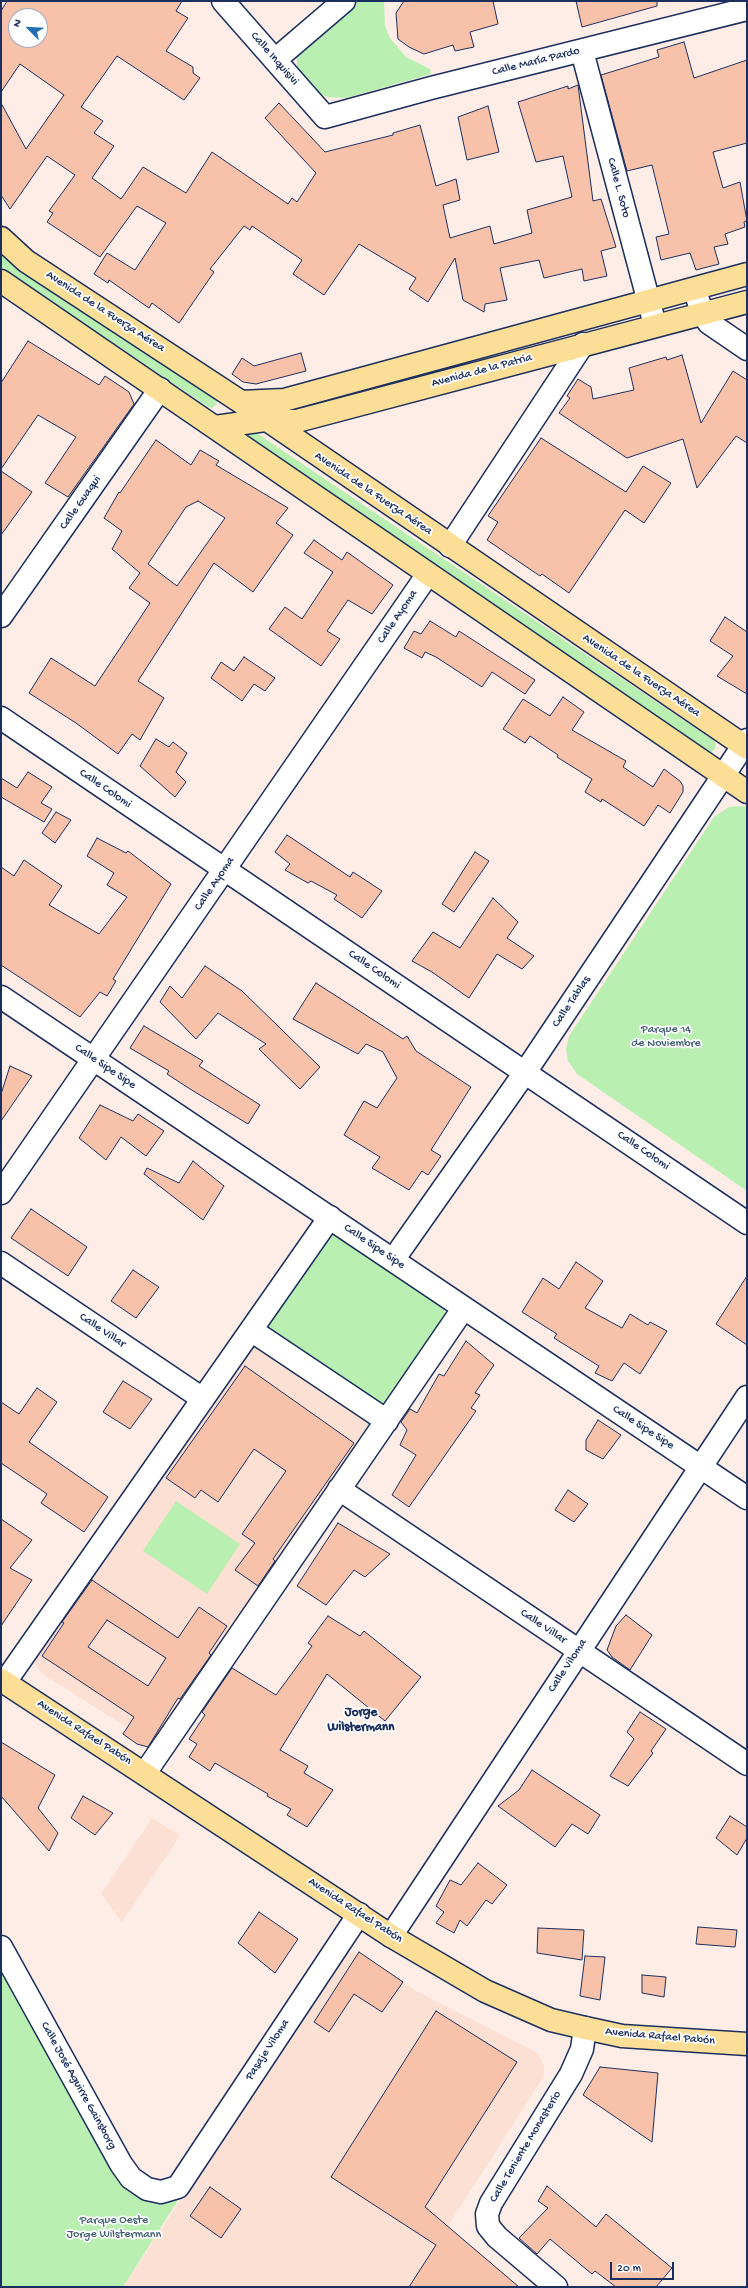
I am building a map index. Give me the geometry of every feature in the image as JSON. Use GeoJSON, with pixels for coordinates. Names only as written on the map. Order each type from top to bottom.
{"type":"FeatureCollection","features":[{"type":"Feature","properties":{"kind":"main road","name":"Avenida de la Fuerza Aérea"},"geometry":{"type":"LineString","coordinates":[[1,238],[26,261],[241,402],[265,420],[450,546],[746,745]]}},
{"type":"Feature","properties":{"kind":"main road","name":"Avenida de la Patria"},"geometry":{"type":"LineString","coordinates":[[241,402],[284,400],[747,274]]}},
{"type":"Feature","properties":{"kind":"main road"},"geometry":{"type":"LineString","coordinates":[[1,282],[160,389],[747,792]]}},
{"type":"Feature","properties":{"kind":"main road","name":"Avenida de la Patria"},"geometry":{"type":"LineString","coordinates":[[215,427],[265,420],[297,421],[655,325],[747,302]]}},
{"type":"Feature","properties":{"kind":"main road"},"geometry":{"type":"LineString","coordinates":[[325,413],[316,427],[314,436],[316,447],[325,461]]}},
{"type":"Feature","properties":{"kind":"main road","name":"Avenida Rafael Pabón"},"geometry":{"type":"LineString","coordinates":[[3,1681],[391,1936],[485,1991],[551,2020],[622,2036],[747,2044]]}},
{"type":"Feature","properties":{"kind":"street","name":"Calle Inquisivi"},"geometry":{"type":"LineString","coordinates":[[223,1],[325,117]]}},
{"type":"Feature","properties":{"kind":"street"},"geometry":{"type":"LineString","coordinates":[[275,60],[344,1]]}},
{"type":"Feature","properties":{"kind":"street","name":"Calle María Pardo"},"geometry":{"type":"LineString","coordinates":[[325,117],[431,88],[747,9]]}},
{"type":"Feature","properties":{"kind":"street","name":"Calle L. Soto"},"geometry":{"type":"LineString","coordinates":[[582,51],[655,325]]}},
{"type":"Feature","properties":{"kind":"street"},"geometry":{"type":"LineString","coordinates":[[694,289],[703,314],[709,323],[747,350]]}},
{"type":"Feature","properties":{"kind":"street"},"geometry":{"type":"LineString","coordinates":[[450,546],[584,344]]}},
{"type":"Feature","properties":{"kind":"street","name":"Calle Guaqui"},"geometry":{"type":"LineString","coordinates":[[1,616],[160,389]]}},
{"type":"Feature","properties":{"kind":"street","name":"Calle Ayoma"},"geometry":{"type":"LineString","coordinates":[[1,1193],[95,1060],[428,574]]}},
{"type":"Feature","properties":{"kind":"street","name":"Calle Colomi"},"geometry":{"type":"LineString","coordinates":[[1,718],[526,1071],[747,1222]]}},
{"type":"Feature","properties":{"kind":"street","name":"Calle Tablas"},"geometry":{"type":"LineString","coordinates":[[393,1260],[526,1071],[746,745]]}},
{"type":"Feature","properties":{"kind":"street","name":"Calle Sipe Sipe"},"geometry":{"type":"LineString","coordinates":[[1,997],[330,1216],[463,1309],[747,1498]]}},
{"type":"Feature","properties":{"kind":"street"},"geometry":{"type":"LineString","coordinates":[[3,1681],[203,1399],[330,1216]]}},
{"type":"Feature","properties":{"kind":"street","name":"Calle Villar"},"geometry":{"type":"LineString","coordinates":[[1,1263],[203,1399]]}},
{"type":"Feature","properties":{"kind":"street"},"geometry":{"type":"LineString","coordinates":[[145,1773],[463,1309]]}},
{"type":"Feature","properties":{"kind":"street"},"geometry":{"type":"LineString","coordinates":[[251,1330],[387,1421]]}},
{"type":"Feature","properties":{"kind":"street","name":"Calle Viloma"},"geometry":{"type":"LineString","coordinates":[[391,1936],[747,1397]]}},
{"type":"Feature","properties":{"kind":"street","name":"Calle Villar"},"geometry":{"type":"LineString","coordinates":[[340,1489],[747,1764]]}},
{"type":"Feature","properties":{"kind":"street","name":"Pasaje Viloma"},"geometry":{"type":"LineString","coordinates":[[178,2187],[359,1914]]}},
{"type":"Feature","properties":{"kind":"street","name":"Calle José Aguirre Gainsborg"},"geometry":{"type":"LineString","coordinates":[[1,1947],[121,2164],[131,2178],[147,2189],[161,2192],[178,2187]]}},
{"type":"Feature","properties":{"kind":"street","name":"Calle Teniente Monasterio"},"geometry":{"type":"LineString","coordinates":[[556,2287],[497,2237],[488,2226],[487,2214],[491,2203],[571,2074],[582,2049],[584,2028]]}},
{"type":"Feature","properties":{"kind":"shaded area"},"geometry":{"type":"Polygon","coordinates":[[[254,1347],[262,1349],[365,1420],[370,1429],[160,1733],[151,1739],[145,1739],[43,1674],[36,1666],[36,1655],[248,1348],[254,1347]]]}},
{"type":"Feature","properties":{"kind":"shaded area"},"geometry":{"type":"Polygon","coordinates":[[[152,1818],[180,1836],[122,1922],[101,1894],[152,1818]]]}},
{"type":"Feature","properties":{"kind":"shaded area"},"geometry":{"type":"Polygon","coordinates":[[[359,1952],[416,1991],[538,2053],[544,2065],[544,2076],[448,2226],[519,2287],[123,2287],[343,1953],[359,1952]]]}},
{"type":"Feature","properties":{"kind":"green space"},"geometry":{"type":"Polygon","coordinates":[[[357,1],[384,1],[385,26],[390,38],[406,57],[430,69],[431,74],[346,98],[328,97],[312,90],[297,72],[297,55],[301,48],[357,1]]]}},
{"type":"Feature","properties":{"kind":"green space"},"geometry":{"type":"Polygon","coordinates":[[[1,253],[214,397],[217,401],[216,405],[212,408],[208,407],[1,267],[1,253]]]}},
{"type":"Feature","properties":{"kind":"green space"},"geometry":{"type":"Polygon","coordinates":[[[252,430],[713,740],[716,744],[715,749],[711,752],[707,751],[246,440],[244,432],[252,430]]]}},
{"type":"Feature","properties":{"kind":"green space","name":"Parque 14 de Noviembre"},"geometry":{"type":"Polygon","coordinates":[[[729,807],[747,807],[747,1191],[577,1074],[568,1061],[566,1049],[569,1036],[714,817],[729,807]]]}},
{"type":"Feature","properties":{"kind":"green space"},"geometry":{"type":"Polygon","coordinates":[[[330,1235],[340,1236],[443,1308],[447,1316],[370,1429],[365,1420],[262,1349],[248,1348],[330,1235]]]}},
{"type":"Feature","properties":{"kind":"green space"},"geometry":{"type":"Polygon","coordinates":[[[176,1501],[240,1544],[207,1594],[143,1551],[176,1501]]]}},
{"type":"Feature","properties":{"kind":"green space","name":"Parque Oeste Jorge Wilstermann"},"geometry":{"type":"Polygon","coordinates":[[[1,1967],[107,2163],[122,2184],[129,2191],[143,2199],[182,2194],[123,2287],[1,2287],[1,1967]]]}},
{"type":"Feature","properties":{"kind":"building"},"geometry":{"type":"Polygon","coordinates":[[[7,1],[182,1],[176,11],[188,18],[166,51],[193,67],[193,73],[200,78],[184,100],[117,56],[81,107],[103,121],[94,133],[114,146],[92,178],[121,199],[143,167],[186,193],[212,152],[288,204],[292,198],[297,202],[316,173],[265,118],[279,103],[325,152],[393,135],[393,133],[420,125],[436,186],[456,179],[460,200],[443,205],[450,238],[490,226],[494,244],[532,233],[527,210],[572,197],[563,156],[536,162],[518,102],[568,86],[568,89],[578,85],[593,201],[601,199],[616,247],[601,251],[607,276],[584,281],[582,269],[544,278],[539,260],[500,268],[507,300],[485,304],[484,312],[463,300],[455,258],[428,302],[409,289],[416,278],[359,244],[324,295],[293,274],[302,260],[252,226],[250,230],[244,226],[210,269],[214,272],[179,323],[152,303],[149,308],[109,280],[108,283],[94,274],[107,253],[135,270],[166,223],[137,206],[100,257],[47,222],[53,213],[49,211],[75,175],[47,156],[10,209],[1,195],[1,103],[26,149],[64,95],[20,64],[1,92],[1,11],[7,1]]]}},
{"type":"Feature","properties":{"kind":"building"},"geometry":{"type":"Polygon","coordinates":[[[404,1],[493,1],[498,24],[470,32],[474,47],[455,51],[453,45],[424,54],[409,47],[398,39],[396,13],[404,1]]]}},
{"type":"Feature","properties":{"kind":"building"},"geometry":{"type":"Polygon","coordinates":[[[576,1],[657,1],[657,6],[582,27],[576,1]]]}},
{"type":"Feature","properties":{"kind":"building"},"geometry":{"type":"Polygon","coordinates":[[[684,42],[694,78],[747,60],[747,143],[713,152],[723,188],[740,182],[747,221],[744,222],[745,227],[725,234],[728,244],[714,247],[719,264],[696,270],[690,253],[661,260],[656,237],[669,234],[652,165],[627,171],[601,75],[659,57],[657,50],[684,42]]]}},
{"type":"Feature","properties":{"kind":"building"},"geometry":{"type":"Polygon","coordinates":[[[488,106],[499,152],[467,160],[458,117],[488,106]]]}},
{"type":"Feature","properties":{"kind":"building"},"geometry":{"type":"Polygon","coordinates":[[[28,341],[99,385],[105,376],[129,392],[134,404],[68,497],[45,483],[76,437],[38,415],[1,469],[1,383],[28,341]]]}},
{"type":"Feature","properties":{"kind":"building"},"geometry":{"type":"Polygon","coordinates":[[[301,353],[306,371],[256,384],[243,382],[232,374],[242,358],[254,366],[301,353]]]}},
{"type":"Feature","properties":{"kind":"building"},"geometry":{"type":"Polygon","coordinates":[[[682,355],[701,423],[733,371],[747,380],[747,443],[736,436],[697,488],[683,439],[627,458],[559,413],[570,398],[567,396],[578,379],[591,387],[593,399],[634,390],[629,368],[666,357],[667,360],[682,355]]]}},
{"type":"Feature","properties":{"kind":"building"},"geometry":{"type":"Polygon","coordinates":[[[541,438],[626,492],[643,466],[671,483],[644,523],[625,510],[569,593],[542,574],[540,576],[487,540],[498,522],[488,516],[541,438]]]}},
{"type":"Feature","properties":{"kind":"building"},"geometry":{"type":"Polygon","coordinates":[[[156,440],[191,465],[200,450],[219,461],[216,465],[288,508],[276,523],[293,535],[253,592],[214,563],[138,681],[164,698],[140,740],[132,734],[118,754],[76,723],[29,693],[51,658],[95,686],[150,603],[129,588],[140,573],[112,549],[122,531],[104,518],[119,492],[120,493],[156,440]],[[198,501],[186,507],[148,564],[177,586],[225,518],[198,501]]]}},
{"type":"Feature","properties":{"kind":"building"},"geometry":{"type":"Polygon","coordinates":[[[1,471],[32,492],[1,535],[1,471]]]}},
{"type":"Feature","properties":{"kind":"building"},"geometry":{"type":"Polygon","coordinates":[[[314,540],[342,560],[347,552],[393,585],[372,614],[348,600],[327,631],[340,639],[321,666],[269,629],[285,607],[302,619],[333,572],[304,553],[314,540]]]}},
{"type":"Feature","properties":{"kind":"building"},"geometry":{"type":"Polygon","coordinates":[[[725,617],[747,632],[747,694],[717,676],[733,656],[710,641],[725,617]]]}},
{"type":"Feature","properties":{"kind":"building"},"geometry":{"type":"Polygon","coordinates":[[[430,621],[456,637],[459,631],[535,680],[525,694],[492,672],[482,687],[436,657],[425,652],[422,658],[404,648],[414,631],[421,634],[430,621]]]}},
{"type":"Feature","properties":{"kind":"building"},"geometry":{"type":"Polygon","coordinates":[[[244,657],[275,678],[265,691],[254,684],[242,701],[211,678],[221,662],[234,671],[244,657]]]}},
{"type":"Feature","properties":{"kind":"building"},"geometry":{"type":"Polygon","coordinates":[[[563,697],[584,712],[572,730],[626,761],[623,767],[653,787],[664,769],[680,781],[683,786],[683,792],[670,813],[658,805],[644,826],[602,799],[601,802],[585,792],[592,779],[557,757],[558,755],[530,736],[525,743],[503,729],[523,699],[550,716],[563,697]]]}},
{"type":"Feature","properties":{"kind":"building"},"geometry":{"type":"Polygon","coordinates":[[[156,739],[169,747],[173,742],[187,753],[176,772],[186,782],[175,797],[140,766],[156,739]]]}},
{"type":"Feature","properties":{"kind":"building"},"geometry":{"type":"Polygon","coordinates":[[[28,772],[52,787],[41,803],[52,809],[44,822],[1,797],[1,778],[17,788],[28,772]]]}},
{"type":"Feature","properties":{"kind":"building"},"geometry":{"type":"Polygon","coordinates":[[[56,812],[71,820],[55,843],[42,833],[56,812]]]}},
{"type":"Feature","properties":{"kind":"building"},"geometry":{"type":"Polygon","coordinates":[[[287,835],[350,877],[353,872],[382,891],[362,918],[334,899],[337,895],[311,881],[308,883],[285,870],[290,864],[275,852],[287,835]]]}},
{"type":"Feature","properties":{"kind":"building"},"geometry":{"type":"Polygon","coordinates":[[[97,838],[126,853],[128,851],[171,884],[113,979],[116,981],[107,996],[100,992],[80,1017],[1,965],[1,867],[14,876],[24,860],[62,886],[49,905],[99,934],[127,897],[107,885],[114,873],[87,856],[97,838]]]}},
{"type":"Feature","properties":{"kind":"building"},"geometry":{"type":"Polygon","coordinates":[[[475,852],[489,861],[454,912],[442,904],[475,852]]]}},
{"type":"Feature","properties":{"kind":"building"},"geometry":{"type":"Polygon","coordinates":[[[493,898],[518,922],[507,938],[534,956],[522,969],[497,954],[469,998],[432,972],[412,961],[433,932],[460,948],[493,898]]]}},
{"type":"Feature","properties":{"kind":"building"},"geometry":{"type":"Polygon","coordinates":[[[205,966],[242,991],[320,1067],[300,1089],[259,1049],[266,1044],[218,1013],[196,1039],[160,1002],[170,986],[182,998],[205,966]]]}},
{"type":"Feature","properties":{"kind":"building"},"geometry":{"type":"Polygon","coordinates":[[[316,983],[403,1039],[407,1036],[416,1051],[471,1087],[431,1150],[441,1156],[428,1175],[422,1171],[409,1190],[372,1168],[380,1157],[344,1135],[364,1101],[377,1108],[397,1078],[383,1052],[366,1044],[358,1054],[293,1019],[316,983]]]}},
{"type":"Feature","properties":{"kind":"building"},"geometry":{"type":"Polygon","coordinates":[[[144,1026],[203,1061],[199,1066],[260,1105],[248,1124],[190,1089],[167,1074],[169,1071],[130,1048],[144,1026]]]}},
{"type":"Feature","properties":{"kind":"building"},"geometry":{"type":"Polygon","coordinates":[[[10,1066],[32,1076],[1,1121],[1,1094],[10,1066]]]}},
{"type":"Feature","properties":{"kind":"building"},"geometry":{"type":"Polygon","coordinates":[[[100,1105],[133,1121],[138,1114],[164,1131],[146,1156],[121,1137],[106,1160],[79,1138],[100,1105]]]}},
{"type":"Feature","properties":{"kind":"building"},"geometry":{"type":"Polygon","coordinates":[[[193,1161],[224,1186],[203,1220],[144,1174],[147,1168],[179,1183],[193,1161]]]}},
{"type":"Feature","properties":{"kind":"building"},"geometry":{"type":"Polygon","coordinates":[[[31,1209],[87,1247],[68,1276],[11,1238],[31,1209]]]}},
{"type":"Feature","properties":{"kind":"building"},"geometry":{"type":"Polygon","coordinates":[[[576,1262],[603,1281],[585,1308],[622,1328],[630,1314],[648,1325],[650,1322],[667,1331],[640,1374],[624,1363],[612,1381],[595,1373],[599,1366],[554,1338],[557,1334],[522,1312],[543,1278],[559,1289],[576,1262]]]}},
{"type":"Feature","properties":{"kind":"building"},"geometry":{"type":"Polygon","coordinates":[[[133,1270],[159,1287],[136,1318],[111,1301],[133,1270]]]}},
{"type":"Feature","properties":{"kind":"building"},"geometry":{"type":"Polygon","coordinates":[[[747,1276],[747,1345],[716,1324],[747,1276]]]}},
{"type":"Feature","properties":{"kind":"building"},"geometry":{"type":"Polygon","coordinates":[[[466,1341],[494,1365],[475,1393],[480,1395],[471,1408],[476,1411],[409,1507],[392,1495],[416,1455],[400,1445],[407,1430],[401,1422],[410,1409],[417,1413],[439,1374],[444,1376],[466,1341]]]}},
{"type":"Feature","properties":{"kind":"building"},"geometry":{"type":"Polygon","coordinates":[[[245,1366],[354,1443],[273,1559],[275,1561],[258,1586],[235,1570],[255,1543],[242,1534],[286,1471],[254,1449],[218,1502],[201,1490],[195,1498],[166,1478],[245,1366]]]}},
{"type":"Feature","properties":{"kind":"building"},"geometry":{"type":"Polygon","coordinates":[[[123,1381],[152,1399],[130,1429],[103,1412],[123,1381]]]}},
{"type":"Feature","properties":{"kind":"building"},"geometry":{"type":"Polygon","coordinates":[[[37,1388],[57,1402],[29,1442],[108,1497],[84,1532],[41,1503],[47,1494],[1,1463],[1,1402],[19,1414],[37,1388]]]}},
{"type":"Feature","properties":{"kind":"building"},"geometry":{"type":"Polygon","coordinates":[[[598,1420],[621,1435],[603,1459],[586,1450],[586,1440],[598,1420]]]}},
{"type":"Feature","properties":{"kind":"building"},"geometry":{"type":"Polygon","coordinates":[[[568,1490],[588,1504],[574,1522],[555,1510],[568,1490]]]}},
{"type":"Feature","properties":{"kind":"building"},"geometry":{"type":"Polygon","coordinates":[[[1,1519],[32,1540],[10,1568],[32,1580],[1,1626],[1,1519]]]}},
{"type":"Feature","properties":{"kind":"building"},"geometry":{"type":"Polygon","coordinates":[[[338,1523],[390,1554],[365,1577],[354,1570],[326,1605],[297,1586],[338,1523]]]}},
{"type":"Feature","properties":{"kind":"building"},"geometry":{"type":"Polygon","coordinates":[[[92,1580],[178,1638],[199,1607],[227,1626],[209,1653],[211,1655],[180,1699],[178,1698],[148,1747],[137,1744],[123,1734],[134,1717],[42,1656],[64,1623],[62,1622],[92,1580]],[[107,1620],[88,1647],[148,1686],[166,1658],[107,1620]]]}},
{"type":"Feature","properties":{"kind":"building"},"geometry":{"type":"Polygon","coordinates":[[[626,1615],[652,1635],[630,1670],[612,1657],[607,1650],[616,1626],[626,1615]]]}},
{"type":"Feature","properties":{"kind":"building"},"geometry":{"type":"Polygon","coordinates":[[[328,1616],[360,1636],[364,1631],[421,1677],[385,1721],[327,1674],[280,1750],[308,1766],[304,1773],[333,1790],[307,1827],[287,1815],[291,1809],[267,1796],[268,1794],[215,1763],[210,1771],[189,1757],[197,1744],[189,1739],[205,1715],[202,1712],[232,1668],[276,1695],[312,1646],[308,1643],[328,1616]]]}},
{"type":"Feature","properties":{"kind":"building"},"geometry":{"type":"Polygon","coordinates":[[[640,1712],[666,1729],[651,1751],[653,1753],[628,1786],[610,1776],[634,1739],[627,1732],[640,1712]]]}},
{"type":"Feature","properties":{"kind":"building"},"geometry":{"type":"Polygon","coordinates":[[[1,1742],[55,1775],[38,1808],[58,1833],[49,1851],[1,1796],[1,1742]]]}},
{"type":"Feature","properties":{"kind":"building"},"geometry":{"type":"Polygon","coordinates":[[[532,1770],[600,1815],[588,1834],[572,1824],[555,1847],[498,1806],[519,1790],[532,1770]]]}},
{"type":"Feature","properties":{"kind":"building"},"geometry":{"type":"Polygon","coordinates":[[[83,1796],[113,1813],[95,1835],[71,1818],[83,1796]]]}},
{"type":"Feature","properties":{"kind":"building"},"geometry":{"type":"Polygon","coordinates":[[[730,1816],[747,1827],[747,1838],[737,1855],[716,1838],[730,1816]]]}},
{"type":"Feature","properties":{"kind":"building"},"geometry":{"type":"Polygon","coordinates":[[[478,1863],[507,1885],[492,1904],[486,1900],[467,1926],[460,1920],[454,1933],[436,1923],[444,1912],[436,1906],[450,1880],[461,1885],[478,1863]]]}},
{"type":"Feature","properties":{"kind":"building"},"geometry":{"type":"Polygon","coordinates":[[[259,1912],[298,1939],[275,1973],[238,1943],[259,1912]]]}},
{"type":"Feature","properties":{"kind":"building"},"geometry":{"type":"Polygon","coordinates":[[[698,1927],[737,1930],[735,1947],[696,1944],[698,1927]]]}},
{"type":"Feature","properties":{"kind":"building"},"geometry":{"type":"Polygon","coordinates":[[[538,1928],[584,1930],[582,1960],[537,1953],[538,1928]]]}},
{"type":"Feature","properties":{"kind":"building"},"geometry":{"type":"Polygon","coordinates":[[[359,1952],[403,1982],[382,2012],[354,1994],[329,2032],[314,2022],[359,1952]]]}},
{"type":"Feature","properties":{"kind":"building"},"geometry":{"type":"Polygon","coordinates":[[[585,1956],[605,1957],[600,2000],[580,1996],[585,1956]]]}},
{"type":"Feature","properties":{"kind":"building"},"geometry":{"type":"Polygon","coordinates":[[[642,1975],[666,1977],[664,1997],[642,1993],[642,1975]]]}},
{"type":"Feature","properties":{"kind":"building"},"geometry":{"type":"Polygon","coordinates":[[[436,2011],[517,2062],[425,2207],[519,2287],[409,2287],[436,2245],[331,2177],[436,2011]]]}},
{"type":"Feature","properties":{"kind":"building"},"geometry":{"type":"Polygon","coordinates":[[[600,2067],[658,2073],[652,2142],[583,2095],[600,2067]]]}},
{"type":"Feature","properties":{"kind":"building"},"geometry":{"type":"Polygon","coordinates":[[[547,2186],[596,2227],[606,2214],[672,2268],[656,2287],[616,2287],[595,2271],[592,2274],[550,2239],[537,2254],[519,2238],[548,2208],[538,2201],[547,2186]]]}},
{"type":"Feature","properties":{"kind":"building"},"geometry":{"type":"Polygon","coordinates":[[[210,2187],[241,2209],[221,2238],[190,2216],[210,2187]]]}},
{"type":"Feature","properties":{"kind":"district","name":"Jorge Wilstermann"},"geometry":{"type":"Point","coordinates":[361,1720]}}]}
